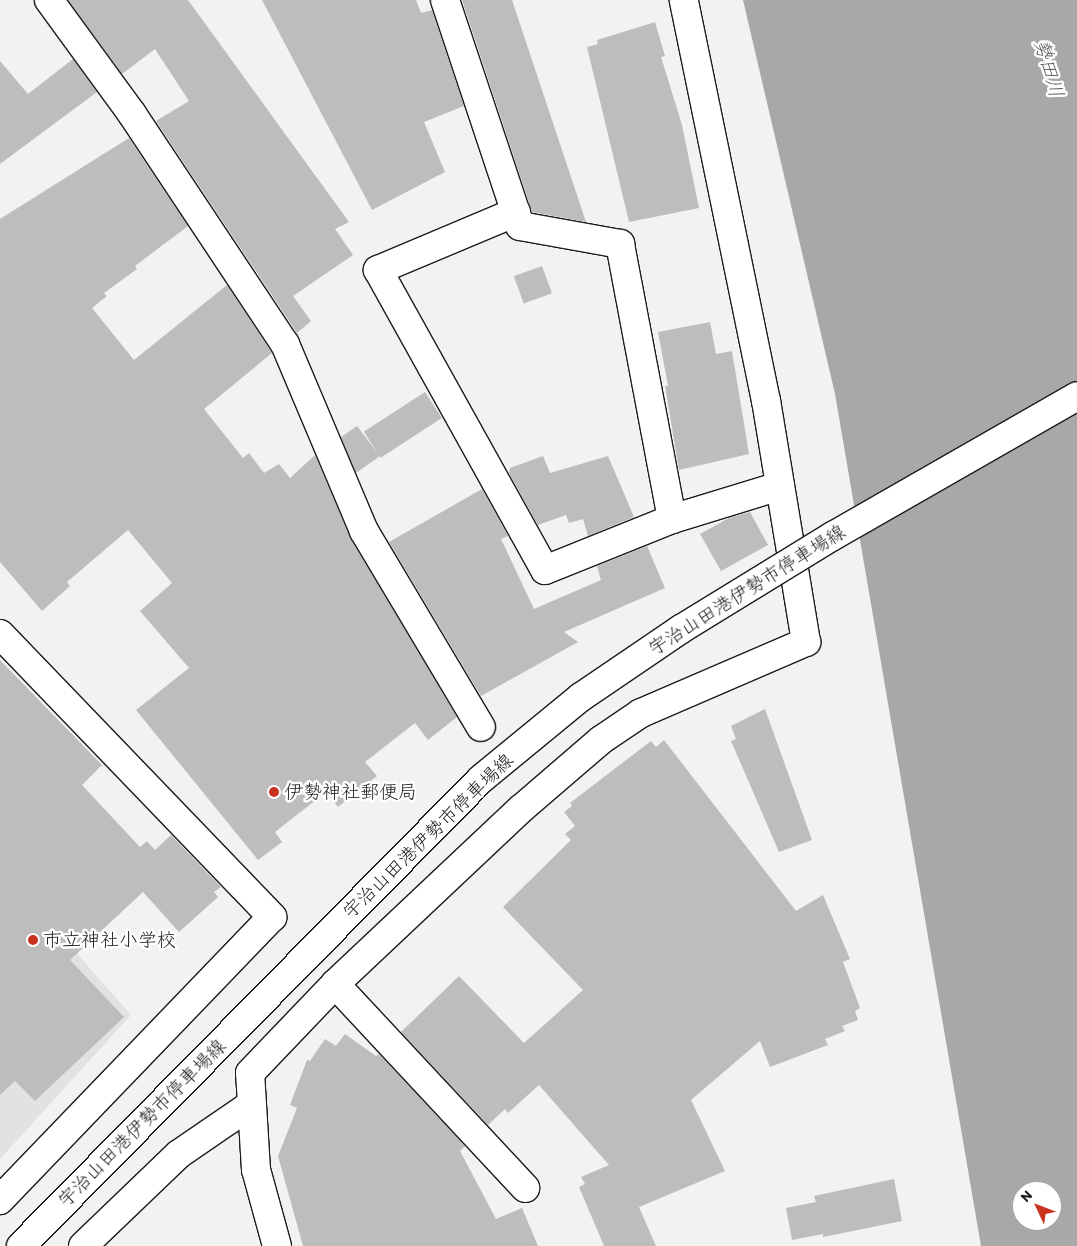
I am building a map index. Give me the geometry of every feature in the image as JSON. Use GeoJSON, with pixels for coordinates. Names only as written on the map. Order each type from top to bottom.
{"type":"FeatureCollection","features":[{"type":"Feature","properties":{"kind":"street"},"geometry":{"type":"LineString","coordinates":[[49,0],[132,114],[286,344],[364,531],[481,727]]}},
{"type":"Feature","properties":{"kind":"street"},"geometry":{"type":"LineString","coordinates":[[445,0],[520,226],[620,244],[672,519]]}},
{"type":"Feature","properties":{"kind":"street"},"geometry":{"type":"LineString","coordinates":[[277,1246],[256,1170],[250,1073],[335,984],[522,808],[601,740],[641,713],[806,642],[766,401],[684,0]]}},
{"type":"Feature","properties":{"kind":"street"},"geometry":{"type":"LineString","coordinates":[[516,212],[378,270],[545,570],[672,519],[780,486]]}},
{"type":"Feature","properties":{"kind":"street","name":"宇治山田港伊勢市停車場線"},"geometry":{"type":"LineString","coordinates":[[21,1246],[481,779],[581,697],[681,629],[833,536],[1077,396]]}},
{"type":"Feature","properties":{"kind":"street"},"geometry":{"type":"LineString","coordinates":[[0,634],[272,916],[0,1200]]}},
{"type":"Feature","properties":{"kind":"street"},"geometry":{"type":"LineString","coordinates":[[335,984],[525,1188]]}},
{"type":"Feature","properties":{"kind":"street"},"geometry":{"type":"LineString","coordinates":[[83,1246],[179,1154],[252,1104]]}},
{"type":"Feature","properties":{"kind":"shaded area","name":"市立神社小学校"},"geometry":{"type":"Polygon","coordinates":[[[0,866],[131,1015],[0,1159],[0,866]]]}},
{"type":"Feature","properties":{"kind":"water","name":"勢田川"},"geometry":{"type":"Polygon","coordinates":[[[743,0],[1077,0],[1077,1246],[981,1246],[835,394],[743,0]]]}},
{"type":"Feature","properties":{"kind":"building"},"geometry":{"type":"Polygon","coordinates":[[[68,0],[188,0],[349,222],[335,229],[353,255],[293,296],[311,321],[297,333],[156,121],[189,101],[155,49],[122,74],[68,0]]]}},
{"type":"Feature","properties":{"kind":"building"},"geometry":{"type":"Polygon","coordinates":[[[262,0],[416,0],[421,13],[432,10],[464,106],[424,122],[445,172],[372,210],[262,0]]]}},
{"type":"Feature","properties":{"kind":"building"},"geometry":{"type":"Polygon","coordinates":[[[462,0],[512,0],[586,222],[532,212],[462,0]]]}},
{"type":"Feature","properties":{"kind":"building"},"geometry":{"type":"Polygon","coordinates":[[[655,22],[665,56],[661,57],[682,125],[699,208],[629,222],[587,47],[598,44],[597,40],[655,22]]]}},
{"type":"Feature","properties":{"kind":"building"},"geometry":{"type":"Polygon","coordinates":[[[73,59],[97,92],[0,164],[0,61],[28,94],[73,59]]]}},
{"type":"Feature","properties":{"kind":"building"},"geometry":{"type":"Polygon","coordinates":[[[129,138],[188,226],[135,266],[137,269],[104,293],[107,296],[92,308],[134,360],[227,285],[272,353],[204,409],[243,458],[249,453],[264,473],[279,464],[290,478],[315,455],[351,539],[457,717],[428,740],[415,723],[365,762],[377,776],[338,807],[326,792],[275,832],[282,842],[258,860],[136,710],[189,668],[140,611],[172,583],[128,530],[67,582],[70,586],[42,611],[0,562],[0,219],[129,138]]]}},
{"type":"Feature","properties":{"kind":"building"},"geometry":{"type":"Polygon","coordinates":[[[542,266],[552,293],[524,304],[514,276],[542,266]]]}},
{"type":"Feature","properties":{"kind":"building"},"geometry":{"type":"Polygon","coordinates":[[[710,322],[716,354],[732,351],[749,454],[679,470],[665,386],[668,386],[658,332],[710,322]]]}},
{"type":"Feature","properties":{"kind":"building"},"geometry":{"type":"Polygon","coordinates":[[[425,392],[442,418],[381,458],[364,432],[425,392]]]}},
{"type":"Feature","properties":{"kind":"building"},"geometry":{"type":"Polygon","coordinates":[[[357,426],[380,456],[356,473],[341,437],[357,426]]]}},
{"type":"Feature","properties":{"kind":"building"},"geometry":{"type":"Polygon","coordinates":[[[543,456],[550,473],[608,456],[634,517],[588,536],[583,519],[569,523],[566,515],[538,525],[509,473],[510,468],[543,456]]]}},
{"type":"Feature","properties":{"kind":"building"},"geometry":{"type":"Polygon","coordinates":[[[482,489],[508,536],[501,539],[534,609],[601,580],[597,566],[647,546],[665,588],[564,632],[578,642],[481,696],[389,542],[482,489]]]}},
{"type":"Feature","properties":{"kind":"building"},"geometry":{"type":"Polygon","coordinates":[[[750,512],[768,545],[721,571],[700,534],[729,518],[750,512]]]}},
{"type":"Feature","properties":{"kind":"building"},"geometry":{"type":"Polygon","coordinates":[[[0,660],[102,765],[82,785],[140,847],[147,841],[155,850],[171,835],[221,887],[214,892],[218,897],[179,932],[143,892],[70,960],[124,1017],[35,1101],[15,1081],[0,1095],[0,660]]]}},
{"type":"Feature","properties":{"kind":"building"},"geometry":{"type":"Polygon","coordinates":[[[765,709],[812,840],[779,852],[731,741],[736,739],[731,726],[765,709]]]}},
{"type":"Feature","properties":{"kind":"building"},"geometry":{"type":"Polygon","coordinates":[[[664,740],[796,911],[823,895],[850,959],[843,962],[860,1008],[855,1011],[858,1020],[842,1026],[845,1031],[825,1039],[828,1045],[770,1067],[760,1041],[691,1100],[725,1171],[639,1207],[656,1246],[604,1246],[579,1187],[585,1184],[581,1177],[609,1165],[539,1085],[508,1113],[505,1109],[488,1125],[401,1032],[459,976],[524,1043],[583,990],[503,907],[571,840],[565,834],[575,826],[564,812],[572,806],[570,803],[651,741],[656,747],[664,740]]]}},
{"type":"Feature","properties":{"kind":"building"},"geometry":{"type":"Polygon","coordinates":[[[345,1034],[376,1056],[379,1054],[465,1146],[460,1151],[496,1219],[522,1208],[538,1246],[303,1246],[278,1156],[297,1108],[290,1105],[307,1060],[310,1061],[325,1039],[336,1046],[345,1034]]]}},
{"type":"Feature","properties":{"kind":"building"},"geometry":{"type":"Polygon","coordinates":[[[894,1179],[902,1221],[823,1237],[823,1234],[792,1240],[786,1208],[816,1202],[814,1196],[894,1179]]]}},
{"type":"Feature","properties":{"kind":"place","name":"伊勢神社郵便局"},"geometry":{"type":"Point","coordinates":[274,792]}},
{"type":"Feature","properties":{"kind":"place","name":"市立神社小学校"},"geometry":{"type":"Point","coordinates":[33,940]}}]}
